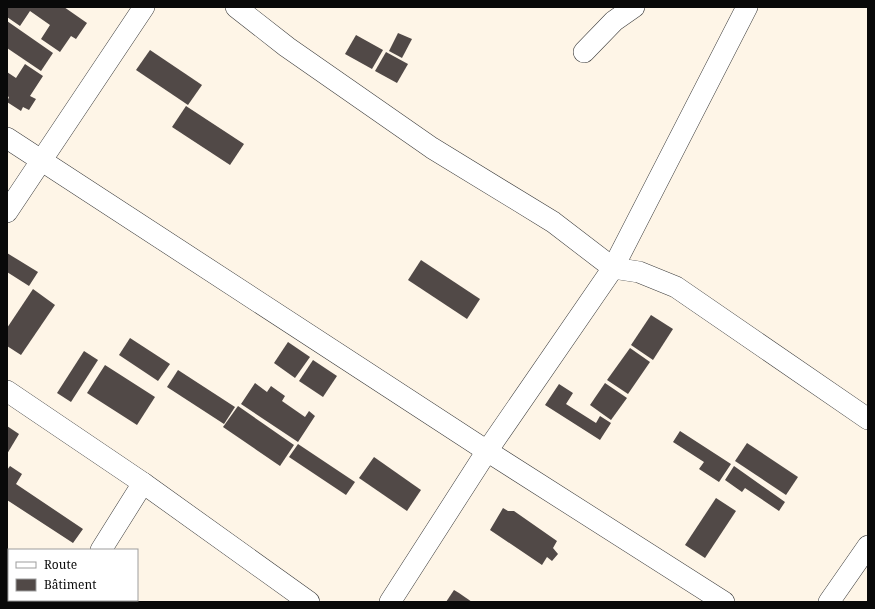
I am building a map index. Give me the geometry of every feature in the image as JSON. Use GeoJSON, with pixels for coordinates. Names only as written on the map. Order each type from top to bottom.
{"type":"FeatureCollection","features":[{"type":"Feature","properties":{"kind":"street"},"geometry":{"type":"LineString","coordinates":[[7,212],[144,7]]}},
{"type":"Feature","properties":{"kind":"street"},"geometry":{"type":"LineString","coordinates":[[236,7],[287,47],[432,148],[553,222],[613,268],[639,272],[676,286],[868,419]]}},
{"type":"Feature","properties":{"kind":"street"},"geometry":{"type":"LineString","coordinates":[[584,52],[614,21],[634,7]]}},
{"type":"Feature","properties":{"kind":"street"},"geometry":{"type":"LineString","coordinates":[[390,602],[487,451],[613,268],[747,7]]}},
{"type":"Feature","properties":{"kind":"street"},"geometry":{"type":"LineString","coordinates":[[7,138],[487,451],[724,602]]}},
{"type":"Feature","properties":{"kind":"street"},"geometry":{"type":"LineString","coordinates":[[7,391],[143,483],[309,602]]}},
{"type":"Feature","properties":{"kind":"street"},"geometry":{"type":"LineString","coordinates":[[103,549],[143,483]]}},
{"type":"Feature","properties":{"kind":"street"},"geometry":{"type":"LineString","coordinates":[[829,602],[868,546]]}},
{"type":"Feature","properties":{"kind":"building"},"geometry":{"type":"Polygon","coordinates":[[[7,7],[64,7],[87,23],[76,39],[71,36],[60,52],[41,39],[50,25],[30,11],[20,26],[7,17],[7,7]]]}},
{"type":"Feature","properties":{"kind":"building"},"geometry":{"type":"Polygon","coordinates":[[[7,21],[53,53],[41,71],[7,48],[7,21]]]}},
{"type":"Feature","properties":{"kind":"building"},"geometry":{"type":"Polygon","coordinates":[[[398,33],[412,39],[402,58],[389,51],[398,33]]]}},
{"type":"Feature","properties":{"kind":"building"},"geometry":{"type":"Polygon","coordinates":[[[356,35],[383,50],[372,69],[345,54],[356,35]]]}},
{"type":"Feature","properties":{"kind":"building"},"geometry":{"type":"Polygon","coordinates":[[[150,50],[202,85],[188,105],[136,70],[150,50]]]}},
{"type":"Feature","properties":{"kind":"building"},"geometry":{"type":"Polygon","coordinates":[[[386,52],[408,64],[397,83],[375,71],[386,52]]]}},
{"type":"Feature","properties":{"kind":"building"},"geometry":{"type":"Polygon","coordinates":[[[25,64],[43,76],[30,96],[36,99],[29,110],[23,107],[21,111],[7,102],[9,97],[7,96],[7,72],[16,78],[25,64]]]}},
{"type":"Feature","properties":{"kind":"building"},"geometry":{"type":"Polygon","coordinates":[[[186,106],[244,144],[230,165],[172,127],[186,106]]]}},
{"type":"Feature","properties":{"kind":"building"},"geometry":{"type":"Polygon","coordinates":[[[7,253],[38,272],[29,286],[7,272],[7,253]]]}},
{"type":"Feature","properties":{"kind":"building"},"geometry":{"type":"Polygon","coordinates":[[[421,260],[480,299],[467,319],[408,280],[421,260]]]}},
{"type":"Feature","properties":{"kind":"building"},"geometry":{"type":"Polygon","coordinates":[[[33,289],[55,305],[21,355],[7,346],[7,328],[33,289]]]}},
{"type":"Feature","properties":{"kind":"building"},"geometry":{"type":"Polygon","coordinates":[[[651,315],[673,329],[653,360],[631,345],[651,315]]]}},
{"type":"Feature","properties":{"kind":"building"},"geometry":{"type":"Polygon","coordinates":[[[130,338],[170,364],[158,381],[119,355],[130,338]]]}},
{"type":"Feature","properties":{"kind":"building"},"geometry":{"type":"Polygon","coordinates":[[[288,342],[310,357],[295,378],[274,363],[288,342]]]}},
{"type":"Feature","properties":{"kind":"building"},"geometry":{"type":"Polygon","coordinates":[[[630,348],[650,362],[628,394],[607,380],[630,348]]]}},
{"type":"Feature","properties":{"kind":"building"},"geometry":{"type":"Polygon","coordinates":[[[84,351],[98,360],[71,402],[57,393],[84,351]]]}},
{"type":"Feature","properties":{"kind":"building"},"geometry":{"type":"Polygon","coordinates":[[[313,360],[337,376],[323,397],[299,381],[313,360]]]}},
{"type":"Feature","properties":{"kind":"building"},"geometry":{"type":"Polygon","coordinates":[[[105,365],[155,397],[137,425],[87,393],[105,365]]]}},
{"type":"Feature","properties":{"kind":"building"},"geometry":{"type":"Polygon","coordinates":[[[178,370],[235,407],[224,424],[167,387],[178,370]]]}},
{"type":"Feature","properties":{"kind":"building"},"geometry":{"type":"Polygon","coordinates":[[[255,383],[267,392],[271,386],[285,396],[282,401],[305,417],[309,411],[315,416],[298,442],[241,404],[255,383]]]}},
{"type":"Feature","properties":{"kind":"building"},"geometry":{"type":"Polygon","coordinates":[[[605,383],[627,398],[611,420],[590,405],[605,383]]]}},
{"type":"Feature","properties":{"kind":"building"},"geometry":{"type":"Polygon","coordinates":[[[559,384],[573,393],[566,404],[596,423],[600,416],[611,423],[600,440],[545,405],[559,384]]]}},
{"type":"Feature","properties":{"kind":"building"},"geometry":{"type":"Polygon","coordinates":[[[238,406],[294,445],[280,466],[223,427],[238,406]]]}},
{"type":"Feature","properties":{"kind":"building"},"geometry":{"type":"Polygon","coordinates":[[[7,426],[19,434],[7,454],[7,426]]]}},
{"type":"Feature","properties":{"kind":"building"},"geometry":{"type":"Polygon","coordinates":[[[680,431],[731,464],[719,482],[699,469],[704,462],[673,442],[680,431]]]}},
{"type":"Feature","properties":{"kind":"building"},"geometry":{"type":"Polygon","coordinates":[[[747,443],[798,477],[786,495],[735,461],[747,443]]]}},
{"type":"Feature","properties":{"kind":"building"},"geometry":{"type":"Polygon","coordinates":[[[298,444],[355,482],[346,495],[289,457],[298,444]]]}},
{"type":"Feature","properties":{"kind":"building"},"geometry":{"type":"Polygon","coordinates":[[[374,457],[421,490],[407,511],[359,478],[374,457]]]}},
{"type":"Feature","properties":{"kind":"building"},"geometry":{"type":"Polygon","coordinates":[[[10,466],[22,474],[16,484],[83,529],[73,543],[7,500],[7,470],[10,466]]]}},
{"type":"Feature","properties":{"kind":"building"},"geometry":{"type":"Polygon","coordinates":[[[734,466],[785,502],[779,511],[745,488],[742,492],[725,480],[734,466]]]}},
{"type":"Feature","properties":{"kind":"building"},"geometry":{"type":"Polygon","coordinates":[[[716,498],[736,511],[705,558],[685,545],[716,498]]]}},
{"type":"Feature","properties":{"kind":"building"},"geometry":{"type":"Polygon","coordinates":[[[503,508],[508,511],[514,511],[557,541],[553,548],[558,554],[552,561],[547,557],[542,565],[490,530],[503,508]]]}},
{"type":"Feature","properties":{"kind":"building"},"geometry":{"type":"Polygon","coordinates":[[[454,590],[459,593],[472,602],[446,602],[454,590]]]}}]}
